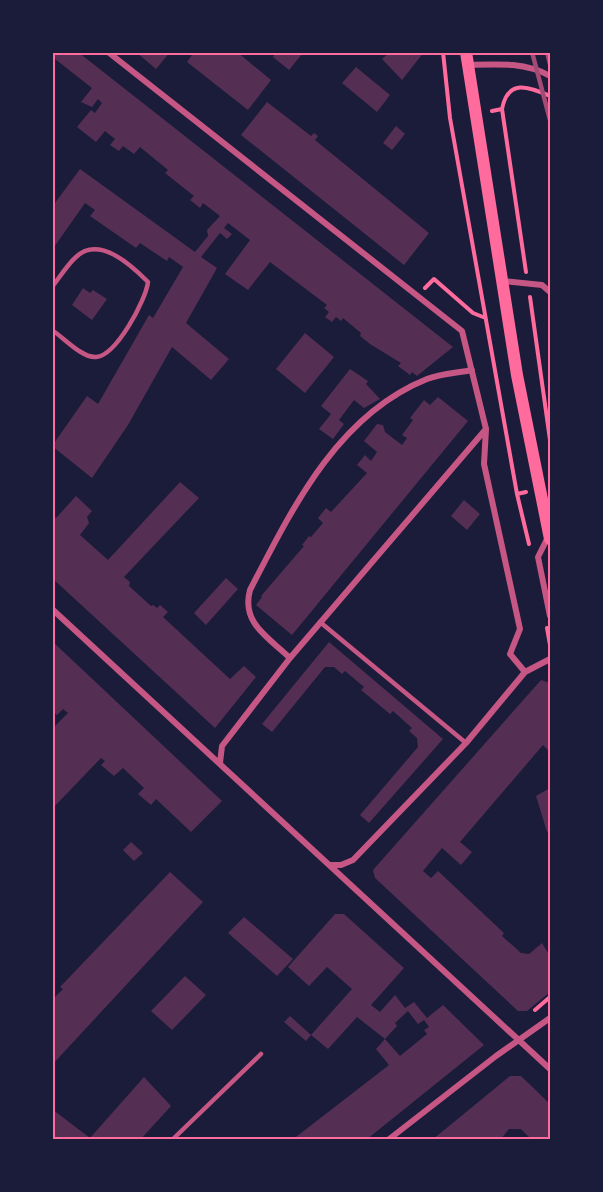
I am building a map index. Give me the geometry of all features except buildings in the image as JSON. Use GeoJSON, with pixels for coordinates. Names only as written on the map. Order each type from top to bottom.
{"type":"FeatureCollection","features":[{"type":"Feature","properties":{"kind":"main road"},"geometry":{"type":"LineString","coordinates":[[467,59],[517,375],[550,536]]}},
{"type":"Feature","properties":{"kind":"street"},"geometry":{"type":"LineString","coordinates":[[108,52],[462,331],[486,429],[484,464],[520,629],[510,654],[525,672]]}},
{"type":"Feature","properties":{"kind":"street"},"geometry":{"type":"LineString","coordinates":[[467,59],[514,64],[540,70],[550,76]]}},
{"type":"Feature","properties":{"kind":"street"},"geometry":{"type":"LineString","coordinates":[[502,281],[542,285],[550,292]]}},
{"type":"Feature","properties":{"kind":"street"},"geometry":{"type":"LineString","coordinates":[[290,658],[252,622],[246,604],[250,590],[294,505],[350,431],[379,406],[427,379],[472,370]]}},
{"type":"Feature","properties":{"kind":"street"},"geometry":{"type":"LineString","coordinates":[[220,764],[219,756],[222,746],[290,658],[486,429]]}},
{"type":"Feature","properties":{"kind":"street"},"geometry":{"type":"LineString","coordinates":[[550,536],[538,557],[550,616]]}},
{"type":"Feature","properties":{"kind":"street"},"geometry":{"type":"LineString","coordinates":[[52,609],[550,1069]]}},
{"type":"Feature","properties":{"kind":"street"},"geometry":{"type":"LineString","coordinates":[[330,865],[341,866],[353,860],[466,743],[525,672],[550,658]]}},
{"type":"Feature","properties":{"kind":"street"},"geometry":{"type":"LineString","coordinates":[[388,1140],[496,1056],[550,1018]]}},
{"type":"Feature","properties":{"kind":"lane"},"geometry":{"type":"LineString","coordinates":[[52,287],[76,256],[89,249],[104,249],[137,271],[148,282],[147,293],[113,350],[104,355],[94,358],[52,330]]}},
{"type":"Feature","properties":{"kind":"lane"},"geometry":{"type":"LineString","coordinates":[[320,622],[466,743]]}},
{"type":"Feature","properties":{"kind":"lane"},"geometry":{"type":"LineString","coordinates":[[172,1140],[261,1054]]}},
{"type":"Feature","properties":{"kind":"path"},"geometry":{"type":"LineString","coordinates":[[443,52],[450,118],[517,494]]}},
{"type":"Feature","properties":{"kind":"path"},"geometry":{"type":"LineString","coordinates":[[450,118],[502,110],[504,99],[511,91],[522,87],[527,86],[550,96]]}},
{"type":"Feature","properties":{"kind":"path"},"geometry":{"type":"LineString","coordinates":[[418,296],[434,279],[473,313],[484,317]]}},
{"type":"Feature","properties":{"kind":"railway"},"geometry":{"type":"LineString","coordinates":[[532,52],[550,120]]}},
{"type":"Feature","properties":{"kind":"railway"},"geometry":{"type":"LineString","coordinates":[[547,52],[550,64]]}}]}
